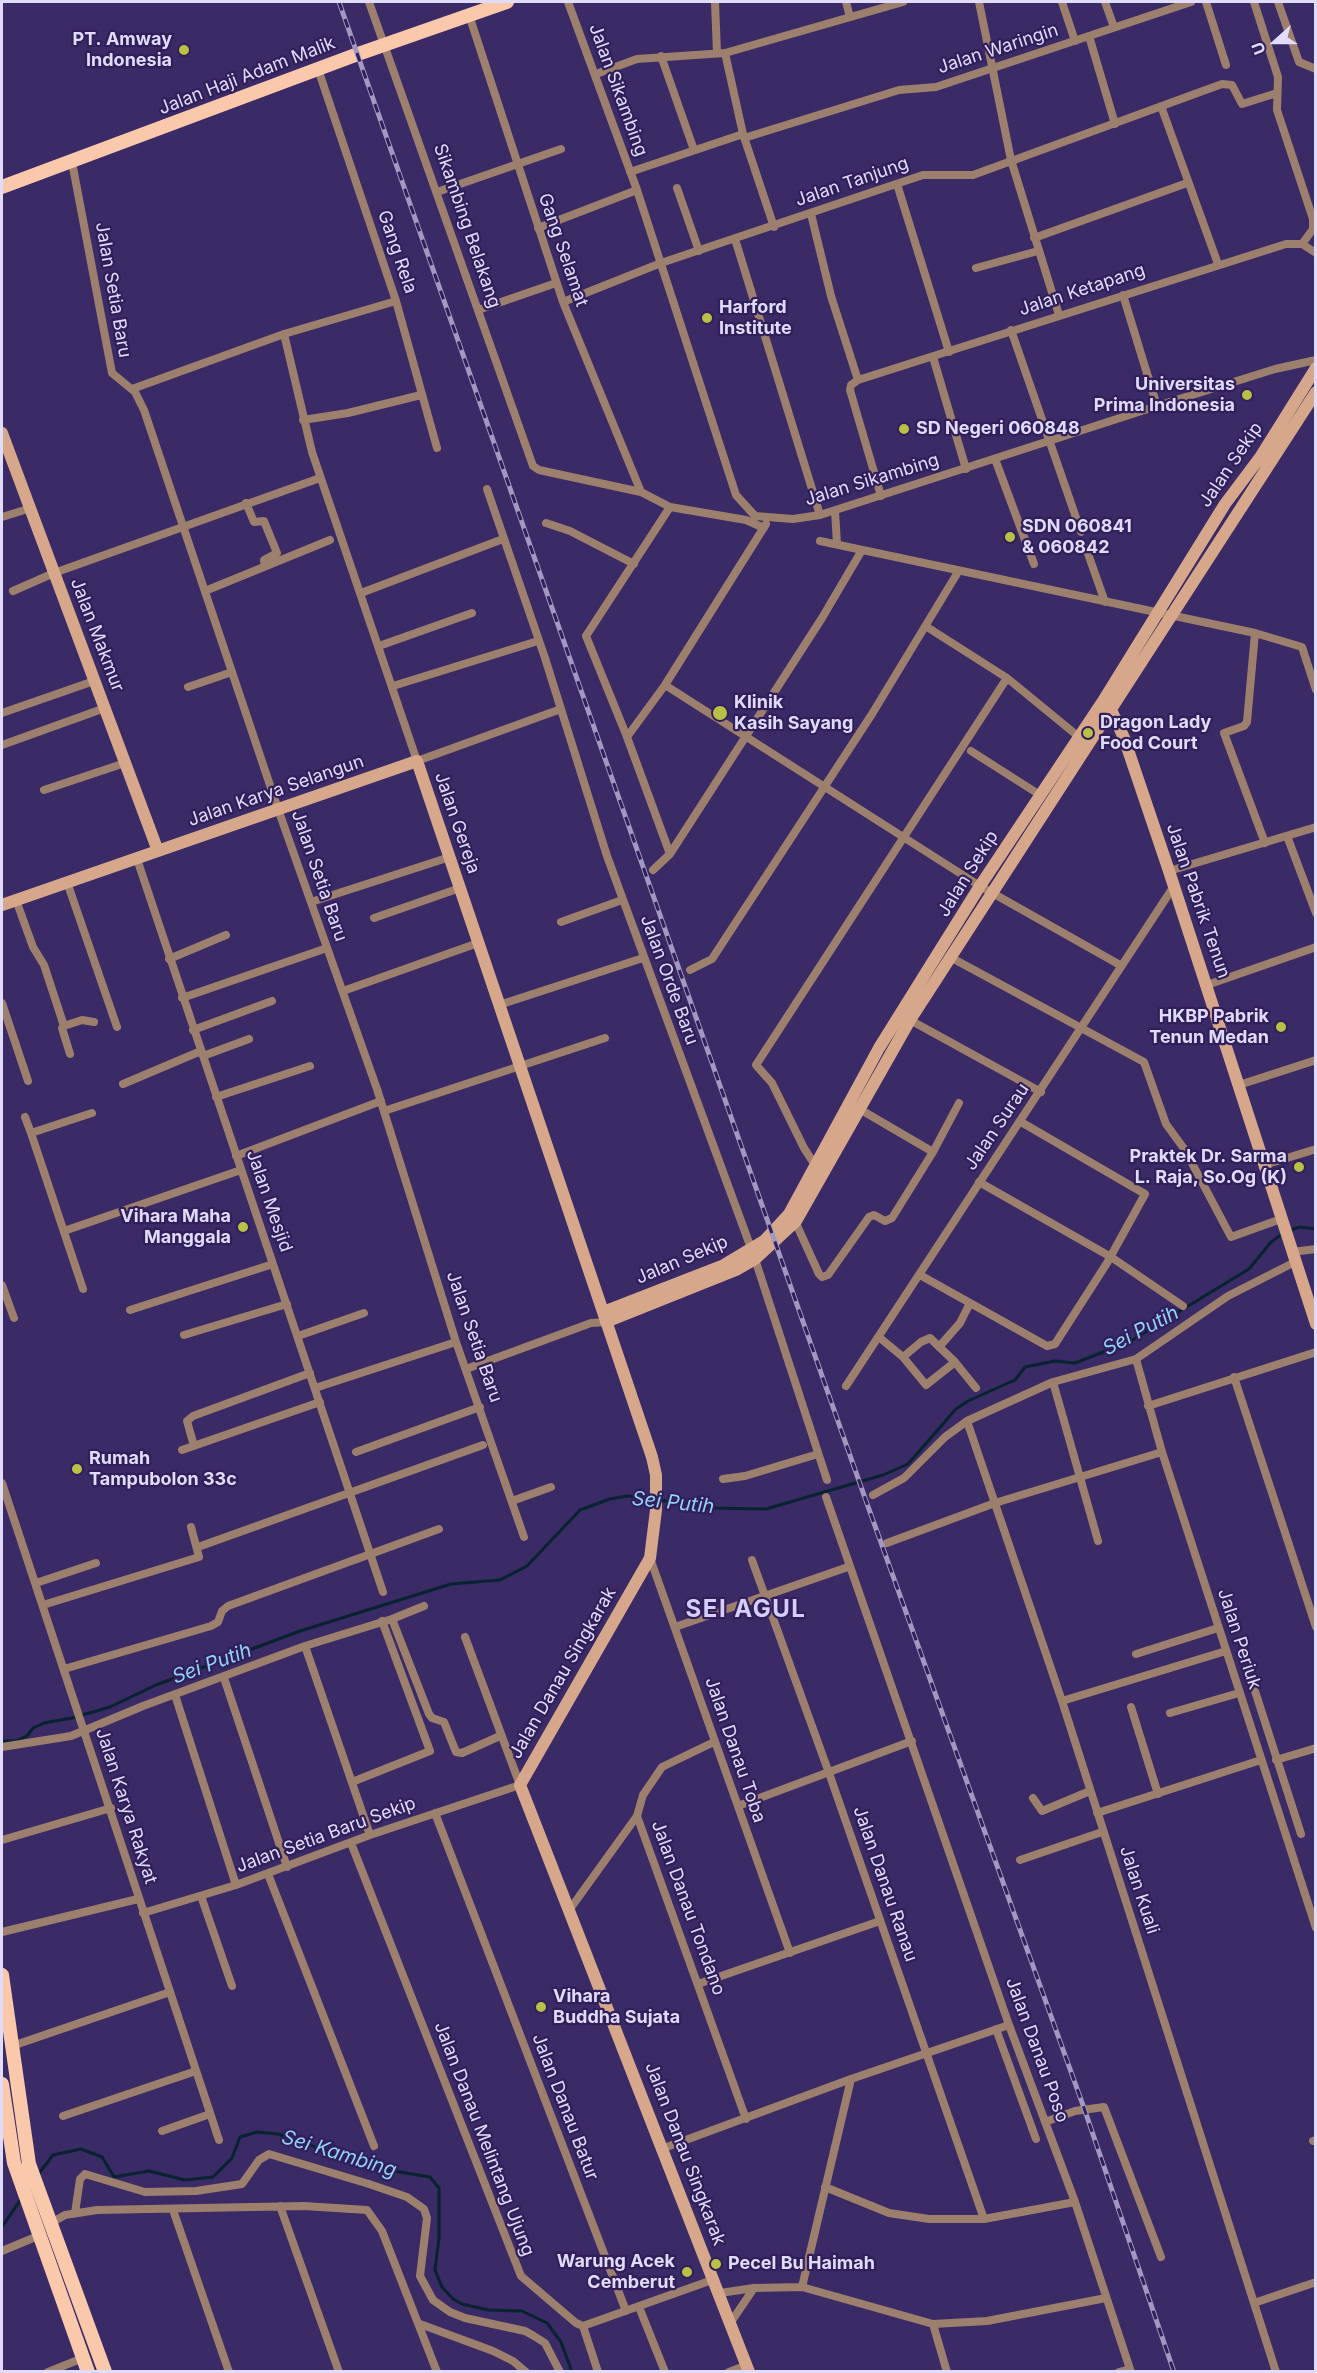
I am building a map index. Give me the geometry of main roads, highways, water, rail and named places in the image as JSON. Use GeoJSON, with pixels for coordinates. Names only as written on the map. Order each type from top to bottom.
{"type":"FeatureCollection","features":[{"type":"Feature","properties":{"kind":"main road","name":"Jalan Haji Adam Malik"},"geometry":{"type":"LineString","coordinates":[[2,187],[386,44],[507,2]]}},
{"type":"Feature","properties":{"kind":"main road"},"geometry":{"type":"LineString","coordinates":[[2,1975],[25,2145],[32,2173],[105,2372]]}},
{"type":"Feature","properties":{"kind":"main road"},"geometry":{"type":"LineString","coordinates":[[2,2084],[9,2145],[19,2181],[84,2367]]}},
{"type":"Feature","properties":{"kind":"waterway","name":"Sei Putih"},"geometry":{"type":"LineString","coordinates":[[1288,1231],[1300,1227],[1316,1229]]}},
{"type":"Feature","properties":{"kind":"waterway","name":"Sei Putih"},"geometry":{"type":"LineString","coordinates":[[659,1500],[709,1508],[766,1509],[883,1475],[908,1464],[956,1409],[968,1401],[1015,1380],[1025,1367],[1055,1361],[1075,1363],[1129,1342],[1249,1269],[1271,1242],[1282,1234]]}},
{"type":"Feature","properties":{"kind":"waterway","name":"Sei Putih"},"geometry":{"type":"LineString","coordinates":[[2,1741],[16,1741],[44,1723],[110,1707],[156,1685],[300,1631],[451,1584],[500,1580],[527,1566],[580,1510],[610,1499],[627,1496],[653,1498]]}},
{"type":"Feature","properties":{"kind":"waterway","name":"Sei Kambing"},"geometry":{"type":"LineString","coordinates":[[37,2176],[53,2155],[81,2149],[102,2157],[114,2177],[149,2171],[185,2180],[213,2177],[232,2158],[240,2137],[257,2132],[278,2134],[376,2168],[430,2177],[439,2188],[439,2238],[435,2270],[442,2287],[453,2299],[462,2304],[488,2310],[522,2311],[547,2323],[561,2342],[572,2372]]}},
{"type":"Feature","properties":{"kind":"waterway","name":"Sei Kambing"},"geometry":{"type":"LineString","coordinates":[[2,2227],[21,2199]]}},
{"type":"Feature","properties":{"kind":"railway"},"geometry":{"type":"LineString","coordinates":[[339,2],[865,1498],[1084,2108],[1174,2372]]}},
{"type":"Feature","properties":{"kind":"place","name":"PT. Amway Indonesia"},"geometry":{"type":"Point","coordinates":[184,50]}},
{"type":"Feature","properties":{"kind":"place","name":"Harford Institute"},"geometry":{"type":"Point","coordinates":[707,318]}},
{"type":"Feature","properties":{"kind":"place","name":"Universitas Prima Indonesia"},"geometry":{"type":"Point","coordinates":[1247,395]}},
{"type":"Feature","properties":{"kind":"place","name":"SD Negeri 060848"},"geometry":{"type":"Point","coordinates":[904,429]}},
{"type":"Feature","properties":{"kind":"place","name":"SDN 060841 & 060842"},"geometry":{"type":"Point","coordinates":[1010,537]}},
{"type":"Feature","properties":{"kind":"place","name":"Klinik Kasih Sayang"},"geometry":{"type":"Point","coordinates":[720,713]}},
{"type":"Feature","properties":{"kind":"place","name":"Dragon Lady Food Court"},"geometry":{"type":"Point","coordinates":[1088,733]}},
{"type":"Feature","properties":{"kind":"place","name":"HKBP Pabrik Tenun Medan"},"geometry":{"type":"Point","coordinates":[1281,1027]}},
{"type":"Feature","properties":{"kind":"place","name":"Praktek Dr. Sarma L. Raja, So.Og (K)"},"geometry":{"type":"Point","coordinates":[1299,1167]}},
{"type":"Feature","properties":{"kind":"place","name":"Vihara Maha Manggala"},"geometry":{"type":"Point","coordinates":[243,1227]}},
{"type":"Feature","properties":{"kind":"place","name":"Rumah Tampubolon 33c"},"geometry":{"type":"Point","coordinates":[77,1469]}},
{"type":"Feature","properties":{"kind":"place","name":"Vihara Buddha Sujata"},"geometry":{"type":"Point","coordinates":[541,2007]}},
{"type":"Feature","properties":{"kind":"place","name":"Pecel Bu Haimah"},"geometry":{"type":"Point","coordinates":[716,2264]}},
{"type":"Feature","properties":{"kind":"place","name":"Warung Acek Cemberut"},"geometry":{"type":"Point","coordinates":[687,2272]}},
{"type":"Feature","properties":{"kind":"district","name":"SEI AGUL"},"geometry":{"type":"Point","coordinates":[746,1610]}}]}
